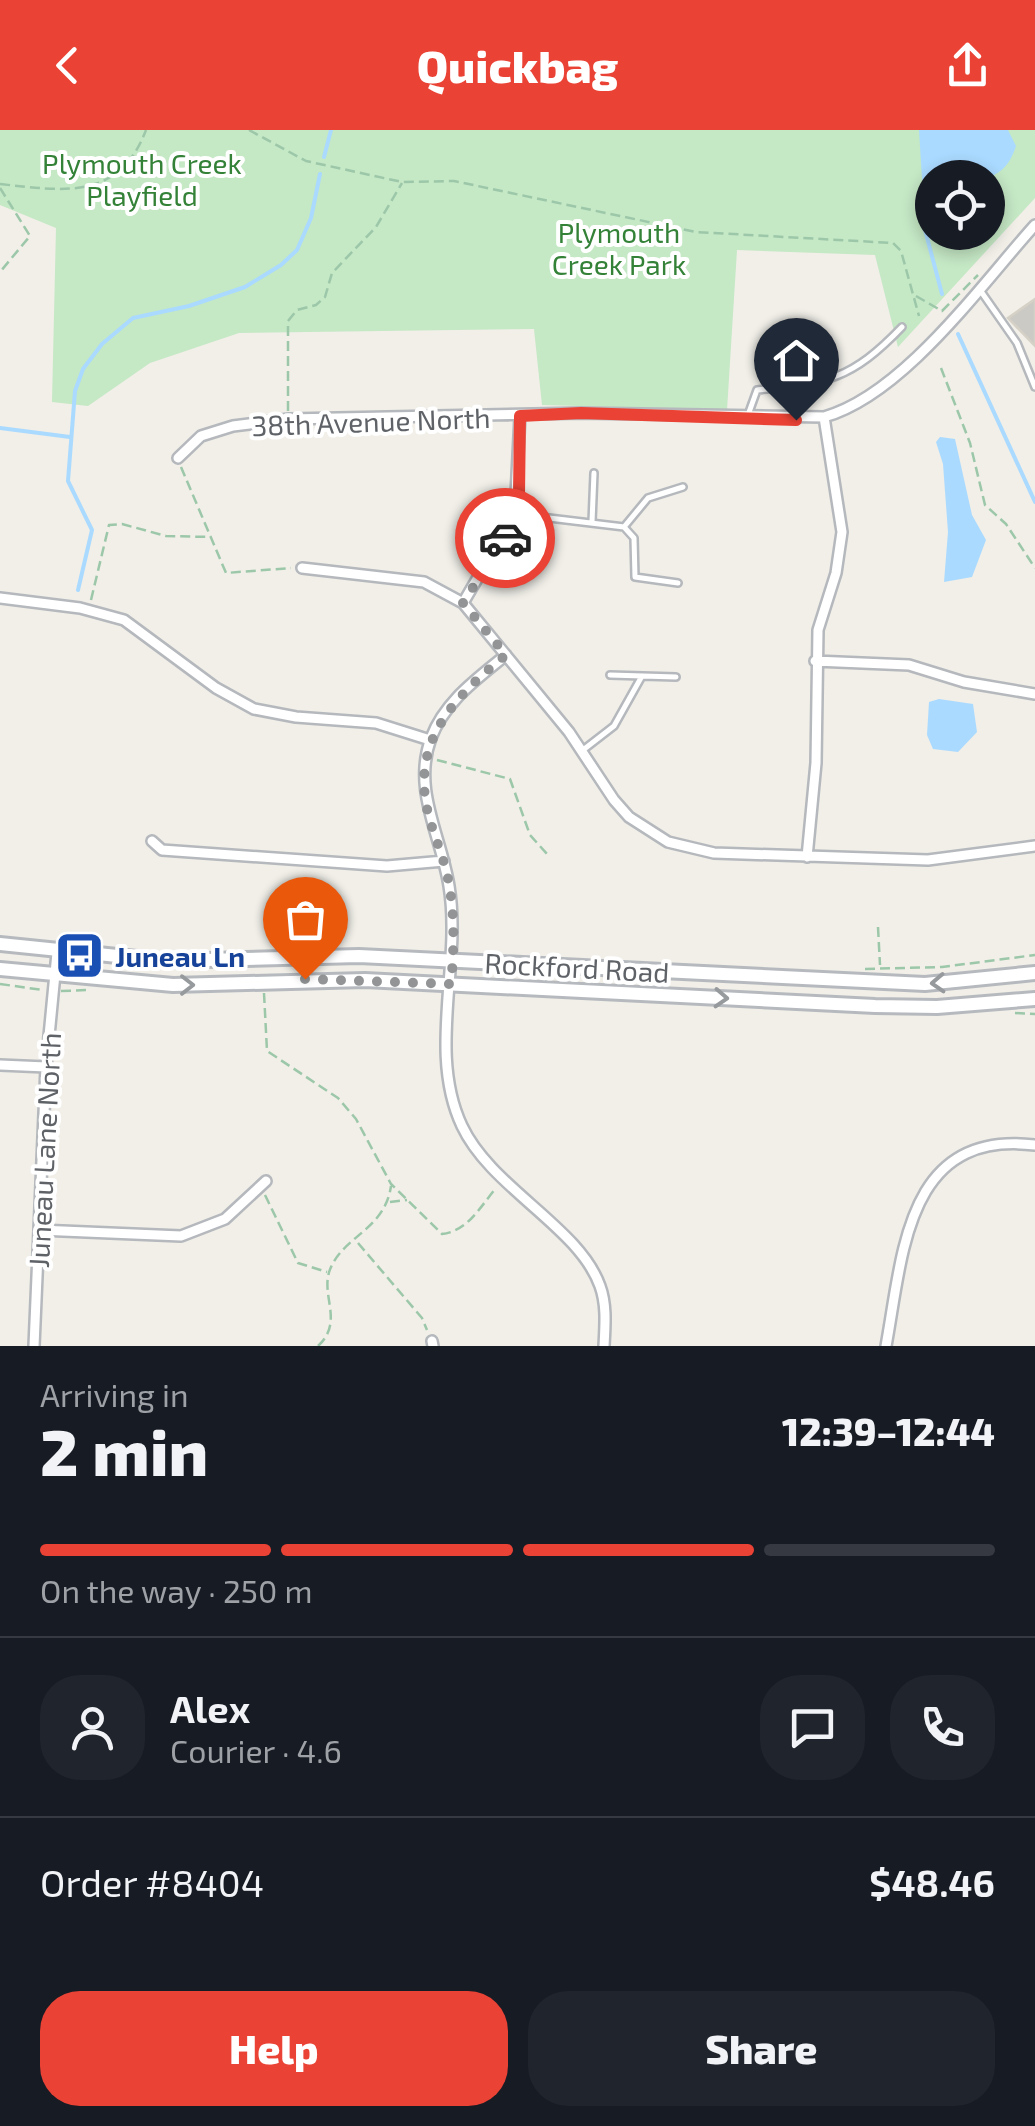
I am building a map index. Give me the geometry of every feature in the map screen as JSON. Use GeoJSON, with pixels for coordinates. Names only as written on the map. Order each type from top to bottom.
{"type":"FeatureCollection","features":[{"type":"Feature","properties":{"kind":"main road","name":"Rockford Road"},"geometry":{"type":"LineString","coordinates":[[0,944],[56,954],[185,962],[359,956],[925,984],[1035,973]]}},
{"type":"Feature","properties":{"kind":"main road","name":"Rockford Road"},"geometry":{"type":"LineString","coordinates":[[0,969],[173,985],[305,979],[875,1006],[937,1007],[1035,999]]}},
{"type":"Feature","properties":{"kind":"street","name":"38th Avenue North"},"geometry":{"type":"LineString","coordinates":[[178,458],[201,436],[233,426],[289,419],[581,413],[824,417],[859,405],[895,380],[1035,225]]}},
{"type":"Feature","properties":{"kind":"street"},"geometry":{"type":"LineString","coordinates":[[463,603],[515,514],[520,416]]}},
{"type":"Feature","properties":{"kind":"street"},"geometry":{"type":"LineString","coordinates":[[807,857],[816,762],[818,630],[836,574],[842,532],[842,504],[824,417]]}},
{"type":"Feature","properties":{"kind":"street"},"geometry":{"type":"LineString","coordinates":[[302,568],[424,582],[463,603],[582,750],[614,800],[648,831],[690,850],[928,860],[1035,846]]}},
{"type":"Feature","properties":{"kind":"street"},"geometry":{"type":"LineString","coordinates":[[0,598],[89,610],[124,620],[216,688],[254,709],[296,718],[376,723],[430,740]]}},
{"type":"Feature","properties":{"kind":"street"},"geometry":{"type":"LineString","coordinates":[[506,655],[453,700],[430,740],[426,758],[425,792],[444,860],[452,915],[453,960],[446,1049],[452,1103],[478,1152],[590,1267],[604,1302],[604,1346]]}},
{"type":"Feature","properties":{"kind":"street"},"geometry":{"type":"LineString","coordinates":[[815,661],[909,665],[964,682],[1035,694]]}},
{"type":"Feature","properties":{"kind":"street"},"geometry":{"type":"LineString","coordinates":[[152,840],[162,850],[369,865],[444,860]]}},
{"type":"Feature","properties":{"kind":"street","name":"Juneau Lane North"},"geometry":{"type":"LineString","coordinates":[[34,1346],[46,1067],[56,954]]}},
{"type":"Feature","properties":{"kind":"street"},"geometry":{"type":"LineString","coordinates":[[0,1065],[46,1067]]}},
{"type":"Feature","properties":{"kind":"street"},"geometry":{"type":"LineString","coordinates":[[886,1346],[907,1232],[923,1192],[936,1174],[973,1150],[1019,1143],[1035,1145]]}},
{"type":"Feature","properties":{"kind":"street"},"geometry":{"type":"LineString","coordinates":[[39,1230],[181,1236],[225,1219],[263,1184]]}},
{"type":"Feature","properties":{"kind":"lane"},"geometry":{"type":"LineString","coordinates":[[978,288],[1017,343],[1035,387]]}},
{"type":"Feature","properties":{"kind":"lane"},"geometry":{"type":"LineString","coordinates":[[748,418],[757,390],[809,387],[847,374],[902,327]]}},
{"type":"Feature","properties":{"kind":"lane"},"geometry":{"type":"LineString","coordinates":[[592,522],[594,472]]}},
{"type":"Feature","properties":{"kind":"lane"},"geometry":{"type":"LineString","coordinates":[[624,527],[648,498],[683,488]]}},
{"type":"Feature","properties":{"kind":"lane"},"geometry":{"type":"LineString","coordinates":[[515,514],[624,527],[634,538],[635,577],[678,583]]}},
{"type":"Feature","properties":{"kind":"lane"},"geometry":{"type":"LineString","coordinates":[[610,675],[676,676]]}},
{"type":"Feature","properties":{"kind":"lane"},"geometry":{"type":"LineString","coordinates":[[582,750],[614,726],[642,676]]}},
{"type":"Feature","properties":{"kind":"path"},"geometry":{"type":"LineString","coordinates":[[0,186],[56,188],[100,183],[123,171],[146,130]]}},
{"type":"Feature","properties":{"kind":"path"},"geometry":{"type":"LineString","coordinates":[[249,130],[306,161],[402,182],[454,180],[696,232],[893,243],[901,251],[919,316]]}},
{"type":"Feature","properties":{"kind":"path"},"geometry":{"type":"LineString","coordinates":[[289,419],[288,322],[297,310],[325,297],[332,273],[376,227],[402,182]]}},
{"type":"Feature","properties":{"kind":"path"},"geometry":{"type":"LineString","coordinates":[[0,186],[30,236],[0,272]]}},
{"type":"Feature","properties":{"kind":"path"},"geometry":{"type":"LineString","coordinates":[[916,296],[942,310],[979,274]]}},
{"type":"Feature","properties":{"kind":"path"},"geometry":{"type":"LineString","coordinates":[[941,368],[970,443],[985,505],[1006,524],[1035,568]]}},
{"type":"Feature","properties":{"kind":"path"},"geometry":{"type":"LineString","coordinates":[[178,458],[230,576],[302,568]]}},
{"type":"Feature","properties":{"kind":"path"},"geometry":{"type":"LineString","coordinates":[[89,610],[109,525],[122,524],[166,536],[213,537]]}},
{"type":"Feature","properties":{"kind":"path"},"geometry":{"type":"LineString","coordinates":[[426,758],[510,779],[530,835],[547,854]]}},
{"type":"Feature","properties":{"kind":"path"},"geometry":{"type":"LineString","coordinates":[[878,927],[880,967]]}},
{"type":"Feature","properties":{"kind":"path"},"geometry":{"type":"LineString","coordinates":[[264,992],[267,1051],[338,1098],[356,1119],[391,1184],[442,1234],[457,1233],[503,1180]]}},
{"type":"Feature","properties":{"kind":"path"},"geometry":{"type":"LineString","coordinates":[[263,1184],[298,1262],[329,1272]]}},
{"type":"Feature","properties":{"kind":"path"},"geometry":{"type":"LineString","coordinates":[[318,1346],[330,1333],[333,1320],[329,1272],[389,1202],[391,1184]]}},
{"type":"Feature","properties":{"kind":"path"},"geometry":{"type":"LineString","coordinates":[[389,1202],[408,1200]]}},
{"type":"Feature","properties":{"kind":"path"},"geometry":{"type":"LineString","coordinates":[[357,1242],[422,1318],[433,1344]]}},
{"type":"Feature","properties":{"kind":"green space","name":"Plymouth Creek Park"},"geometry":{"type":"Polygon","coordinates":[[[0,130],[1035,130],[1035,198],[1005,231],[1005,160],[915,160],[915,250],[987,250],[898,347],[875,255],[737,250],[727,410],[542,405],[534,329],[239,333],[150,363],[88,406],[52,402],[56,228],[0,205],[0,130]]]}},
{"type":"Feature","properties":{"kind":"water"},"geometry":{"type":"Polygon","coordinates":[[[919,130],[1008,130],[1016,146],[1005,166],[1005,160],[921,160],[919,130]]]}},
{"type":"Feature","properties":{"kind":"water"},"geometry":{"type":"Polygon","coordinates":[[[940,437],[955,439],[972,515],[986,540],[972,577],[944,582],[948,532],[943,464],[936,442],[940,437]]]}},
{"type":"Feature","properties":{"kind":"water"},"geometry":{"type":"Polygon","coordinates":[[[939,699],[973,704],[977,732],[958,752],[933,749],[927,735],[929,702],[939,699]]]}},
{"type":"Feature","properties":{"kind":"building"},"geometry":{"type":"Polygon","coordinates":[[[1035,299],[1035,346],[1008,318],[1035,299]]]}},
{"type":"Feature","properties":{"kind":"waterway"},"geometry":{"type":"LineString","coordinates":[[324,157],[331,130]]}},
{"type":"Feature","properties":{"kind":"waterway"},"geometry":{"type":"LineString","coordinates":[[78,590],[92,530],[68,481],[75,391],[83,369],[102,344],[133,318],[189,306],[245,287],[281,265],[297,250],[311,218],[320,174]]}},
{"type":"Feature","properties":{"kind":"waterway"},"geometry":{"type":"LineString","coordinates":[[930,250],[942,294]]}},
{"type":"Feature","properties":{"kind":"waterway"},"geometry":{"type":"LineString","coordinates":[[958,334],[1035,502]]}},
{"type":"Feature","properties":{"kind":"waterway"},"geometry":{"type":"LineString","coordinates":[[0,428],[70,437]]}},
{"type":"Feature","properties":{"kind":"way so far"},"geometry":{"type":"LineString","coordinates":[[305,979],[451,984],[449,884],[429,816],[424,768],[430,740],[453,700],[506,655],[463,603],[505,538]]}},
{"type":"Feature","properties":{"kind":"place","name":"Juneau Ln"},"geometry":{"type":"Point","coordinates":[80,956]}},
{"type":"Feature","properties":{"kind":"route"},"geometry":{"type":"LineString","coordinates":[[505,538],[519,494],[520,416],[581,413],[796,420]]}},
{"type":"Feature","properties":{"kind":"park label","name":"Plymouth Creek Playfield"},"geometry":{"type":"Point","coordinates":[142,179]}}]}
